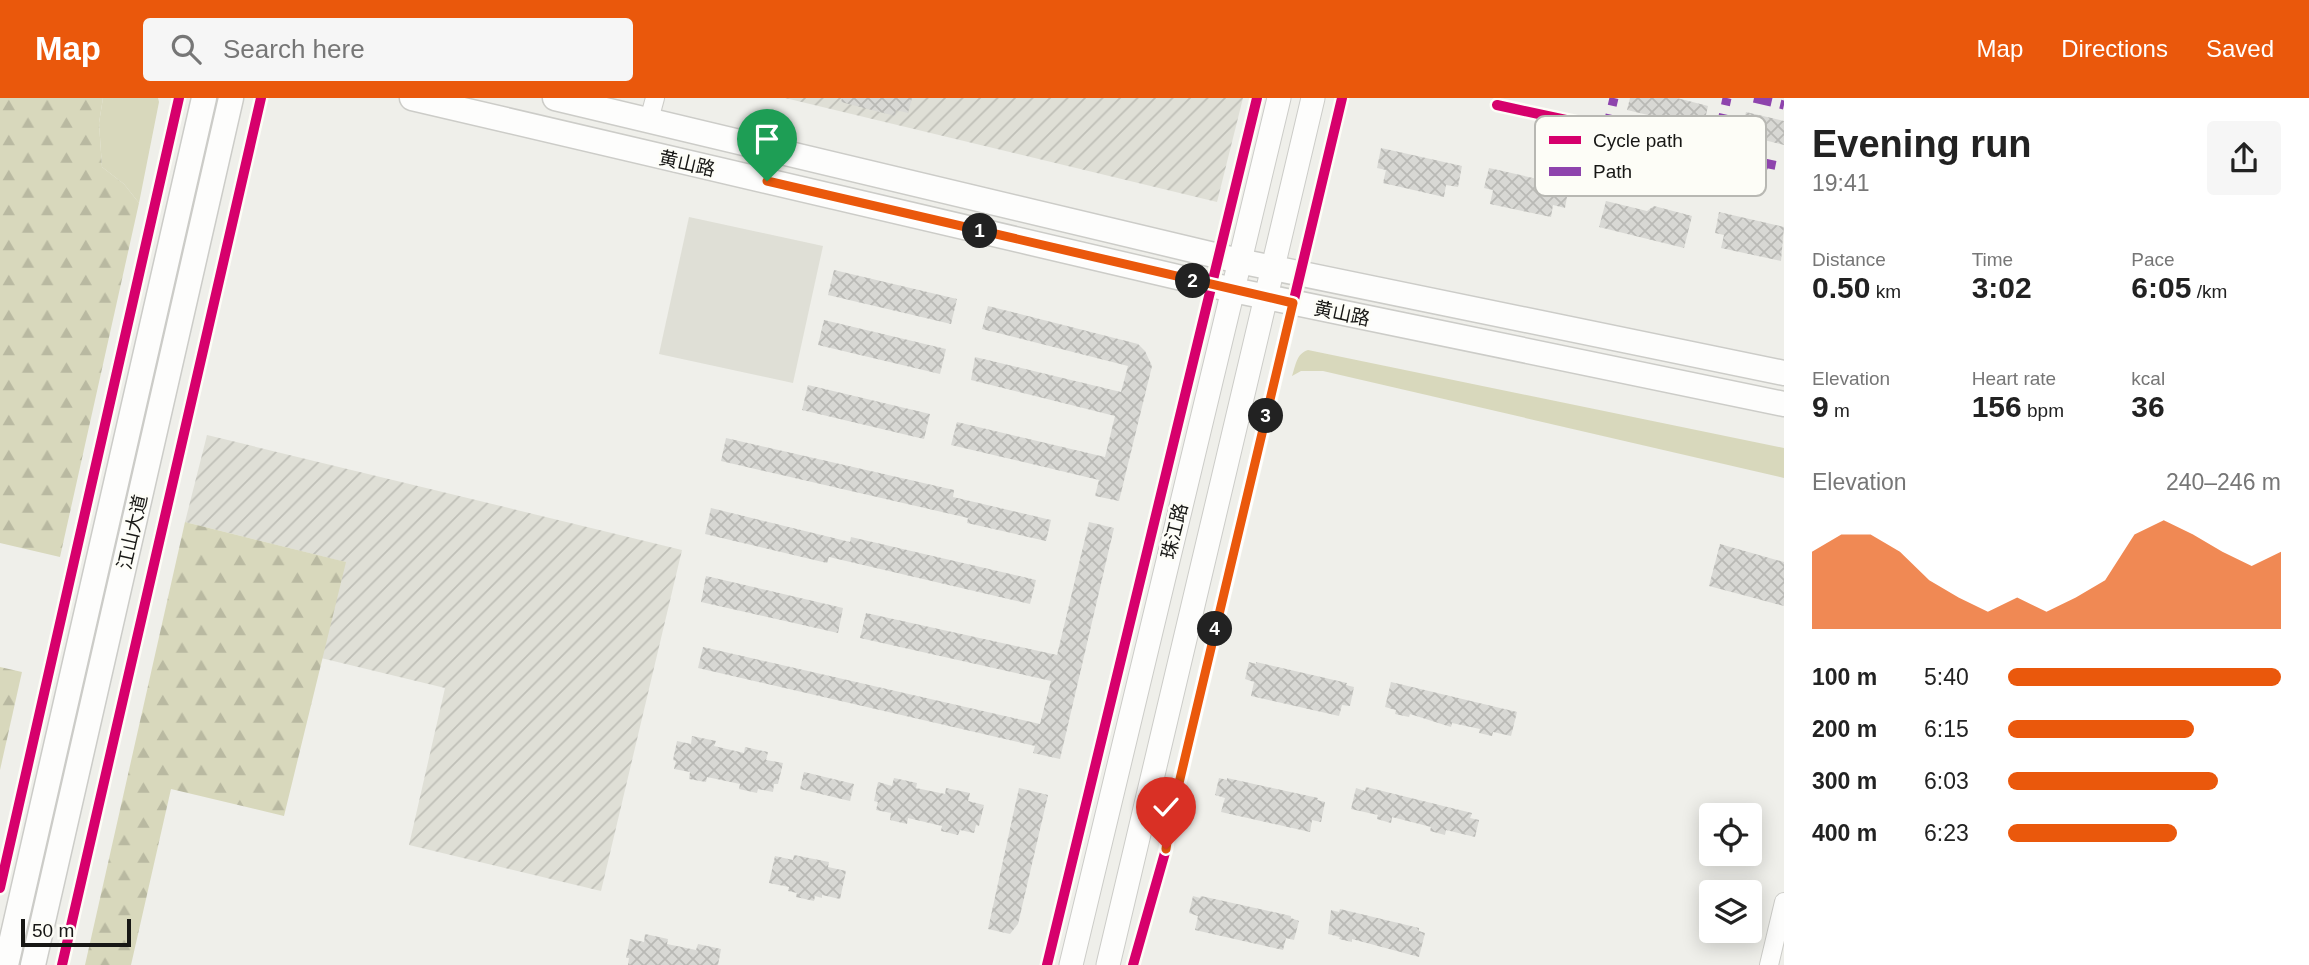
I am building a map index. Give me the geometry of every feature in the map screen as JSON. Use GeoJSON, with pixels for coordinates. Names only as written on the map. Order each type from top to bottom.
{"type":"FeatureCollection","features":[{"type":"Feature","properties":{"kind":"main road","name":"江山大道"},"geometry":{"type":"LineString","coordinates":[[6,965],[204,98]]}},
{"type":"Feature","properties":{"kind":"main road","name":"江山大道"},"geometry":{"type":"LineString","coordinates":[[33,965],[231,98]]}},
{"type":"Feature","properties":{"kind":"main road","name":"黄山路"},"geometry":{"type":"LineString","coordinates":[[412,98],[1233,290],[1784,404]]}},
{"type":"Feature","properties":{"kind":"main road","name":"黄山路"},"geometry":{"type":"LineString","coordinates":[[555,98],[652,109],[1239,261],[1784,373]]}},
{"type":"Feature","properties":{"kind":"street","name":"珠江路"},"geometry":{"type":"LineString","coordinates":[[1071,965],[1279,98]]}},
{"type":"Feature","properties":{"kind":"street","name":"珠江路"},"geometry":{"type":"LineString","coordinates":[[1108,965],[1313,98]]}},
{"type":"Feature","properties":{"kind":"street"},"geometry":{"type":"LineString","coordinates":[[1156,603],[1192,612]]}},
{"type":"Feature","properties":{"kind":"street"},"geometry":{"type":"LineString","coordinates":[[1114,779],[1149,788]]}},
{"type":"Feature","properties":{"kind":"street"},"geometry":{"type":"LineString","coordinates":[[1769,965],[1784,902]]}},
{"type":"Feature","properties":{"kind":"street"},"geometry":{"type":"LineString","coordinates":[[1779,965],[1784,943]]}},
{"type":"Feature","properties":{"kind":"shaded area"},"geometry":{"type":"Polygon","coordinates":[[[785,98],[1243,98],[1217,202],[785,98]]]}},
{"type":"Feature","properties":{"kind":"shaded area"},"geometry":{"type":"Polygon","coordinates":[[[689,217],[823,246],[793,383],[659,354],[689,217]]]}},
{"type":"Feature","properties":{"kind":"shaded area"},"geometry":{"type":"Polygon","coordinates":[[[207,435],[682,550],[601,891],[409,845],[445,688],[321,658],[345,562],[185,522],[207,435]]]}},
{"type":"Feature","properties":{"kind":"green space"},"geometry":{"type":"Polygon","coordinates":[[[0,98],[103,98],[99,123],[102,167],[124,184],[139,203],[60,557],[0,543],[0,98]]]}},
{"type":"Feature","properties":{"kind":"green space"},"geometry":{"type":"Polygon","coordinates":[[[103,98],[158,98],[139,203],[124,184],[102,167],[99,123],[103,98]]]}},
{"type":"Feature","properties":{"kind":"green space"},"geometry":{"type":"Polygon","coordinates":[[[1308,350],[1784,448],[1784,478],[1323,371],[1301,371],[1292,376],[1299,357],[1308,350]]]}},
{"type":"Feature","properties":{"kind":"green space"},"geometry":{"type":"Polygon","coordinates":[[[185,522],[346,562],[284,816],[171,789],[131,965],[85,965],[185,522]]]}},
{"type":"Feature","properties":{"kind":"green space"},"geometry":{"type":"Polygon","coordinates":[[[0,667],[22,672],[0,770],[0,667]]]}},
{"type":"Feature","properties":{"kind":"building"},"geometry":{"type":"Polygon","coordinates":[[[842,98],[912,98],[908,113],[896,110],[895,116],[841,102],[842,98]]]}},
{"type":"Feature","properties":{"kind":"building"},"geometry":{"type":"Polygon","coordinates":[[[1630,98],[1677,98],[1708,106],[1706,116],[1652,116],[1627,110],[1630,98]]]}},
{"type":"Feature","properties":{"kind":"building"},"geometry":{"type":"Polygon","coordinates":[[[1746,112],[1763,116],[1745,116],[1746,112]]]}},
{"type":"Feature","properties":{"kind":"building"},"geometry":{"type":"Polygon","coordinates":[[[1766,117],[1784,121],[1784,145],[1766,140],[1766,117]]]}},
{"type":"Feature","properties":{"kind":"building"},"geometry":{"type":"Polygon","coordinates":[[[1381,148],[1462,166],[1458,187],[1446,185],[1444,197],[1383,183],[1386,170],[1377,168],[1381,148]]]}},
{"type":"Feature","properties":{"kind":"building"},"geometry":{"type":"Polygon","coordinates":[[[1489,168],[1535,178],[1535,196],[1567,196],[1565,208],[1553,205],[1551,217],[1490,204],[1493,190],[1484,188],[1489,168]]]}},
{"type":"Feature","properties":{"kind":"building"},"geometry":{"type":"Polygon","coordinates":[[[1606,201],[1647,211],[1654,206],[1692,216],[1684,248],[1599,227],[1606,201]]]}},
{"type":"Feature","properties":{"kind":"building"},"geometry":{"type":"Polygon","coordinates":[[[1719,212],[1784,227],[1781,261],[1721,248],[1724,235],[1715,233],[1719,212]]]}},
{"type":"Feature","properties":{"kind":"building"},"geometry":{"type":"Polygon","coordinates":[[[834,270],[957,299],[951,324],[828,295],[834,270]]]}},
{"type":"Feature","properties":{"kind":"building"},"geometry":{"type":"Polygon","coordinates":[[[988,306],[1138,344],[1145,351],[1152,366],[1119,501],[1095,496],[1099,480],[951,445],[957,422],[1105,457],[1115,416],[971,380],[975,357],[1121,392],[1128,366],[982,329],[988,306]]]}},
{"type":"Feature","properties":{"kind":"building"},"geometry":{"type":"Polygon","coordinates":[[[824,320],[946,349],[940,374],[818,345],[824,320]]]}},
{"type":"Feature","properties":{"kind":"building"},"geometry":{"type":"Polygon","coordinates":[[[808,385],[930,414],[924,439],[802,410],[808,385]]]}},
{"type":"Feature","properties":{"kind":"building"},"geometry":{"type":"Polygon","coordinates":[[[726,438],[954,490],[953,497],[1051,520],[1046,541],[967,523],[968,518],[721,461],[726,438]]]}},
{"type":"Feature","properties":{"kind":"building"},"geometry":{"type":"Polygon","coordinates":[[[711,508],[850,542],[851,537],[1036,580],[1030,604],[829,557],[827,563],[705,534],[711,508]]]}},
{"type":"Feature","properties":{"kind":"building"},"geometry":{"type":"Polygon","coordinates":[[[1089,522],[1114,528],[1060,759],[1033,753],[1035,746],[698,668],[703,647],[1040,724],[1051,681],[860,638],[866,613],[1057,655],[1089,522]]]}},
{"type":"Feature","properties":{"kind":"building"},"geometry":{"type":"Polygon","coordinates":[[[1720,544],[1784,562],[1784,606],[1709,586],[1720,544]]]}},
{"type":"Feature","properties":{"kind":"building"},"geometry":{"type":"Polygon","coordinates":[[[706,576],[843,608],[838,633],[701,602],[706,576]]]}},
{"type":"Feature","properties":{"kind":"building"},"geometry":{"type":"Polygon","coordinates":[[[1249,662],[1347,683],[1346,685],[1354,687],[1350,706],[1342,705],[1339,716],[1251,696],[1254,682],[1245,679],[1249,662]]]}},
{"type":"Feature","properties":{"kind":"building"},"geometry":{"type":"Polygon","coordinates":[[[1391,682],[1517,712],[1511,736],[1493,732],[1492,736],[1479,733],[1480,729],[1452,723],[1451,727],[1410,714],[1409,717],[1395,714],[1396,710],[1385,707],[1391,682]]]}},
{"type":"Feature","properties":{"kind":"building"},"geometry":{"type":"Polygon","coordinates":[[[692,736],[716,741],[714,746],[744,753],[745,747],[768,752],[766,760],[783,763],[778,784],[774,784],[773,792],[758,789],[757,793],[739,789],[740,784],[707,777],[706,782],[689,779],[690,772],[674,769],[676,761],[673,760],[677,741],[691,744],[692,736]]]}},
{"type":"Feature","properties":{"kind":"building"},"geometry":{"type":"Polygon","coordinates":[[[804,772],[854,784],[850,801],[800,789],[804,772]]]}},
{"type":"Feature","properties":{"kind":"building"},"geometry":{"type":"Polygon","coordinates":[[[894,778],[917,783],[916,788],[945,794],[946,788],[970,793],[968,801],[984,805],[979,826],[976,825],[974,833],[960,830],[958,835],[941,831],[942,826],[908,818],[907,824],[890,820],[891,813],[876,810],[878,802],[874,801],[878,782],[892,786],[894,778]]]}},
{"type":"Feature","properties":{"kind":"building"},"geometry":{"type":"Polygon","coordinates":[[[1219,778],[1318,798],[1317,800],[1325,802],[1321,822],[1312,820],[1310,832],[1221,812],[1225,798],[1215,795],[1219,778]]]}},
{"type":"Feature","properties":{"kind":"building"},"geometry":{"type":"Polygon","coordinates":[[[1366,787],[1472,813],[1470,818],[1479,820],[1475,837],[1446,830],[1445,835],[1430,831],[1431,827],[1392,817],[1391,823],[1377,819],[1378,815],[1351,809],[1356,788],[1365,791],[1366,787]]]}},
{"type":"Feature","properties":{"kind":"building"},"geometry":{"type":"Polygon","coordinates":[[[1019,788],[1048,795],[1018,924],[1010,934],[988,929],[1019,788]]]}},
{"type":"Feature","properties":{"kind":"building"},"geometry":{"type":"Polygon","coordinates":[[[794,855],[829,862],[828,867],[846,871],[840,899],[822,895],[822,898],[815,896],[814,901],[796,897],[797,893],[788,891],[789,887],[769,883],[775,856],[793,860],[794,855]]]}},
{"type":"Feature","properties":{"kind":"building"},"geometry":{"type":"Polygon","coordinates":[[[1193,896],[1291,916],[1299,921],[1294,940],[1286,938],[1283,950],[1195,930],[1198,916],[1189,913],[1193,896]]]}},
{"type":"Feature","properties":{"kind":"building"},"geometry":{"type":"Polygon","coordinates":[[[1340,909],[1419,928],[1419,931],[1425,933],[1419,957],[1352,939],[1352,942],[1339,939],[1340,937],[1328,934],[1331,910],[1339,912],[1340,909]]]}},
{"type":"Feature","properties":{"kind":"building"},"geometry":{"type":"Polygon","coordinates":[[[645,934],[668,939],[667,944],[696,950],[698,944],[721,949],[718,965],[628,965],[629,958],[626,958],[630,939],[644,942],[645,934]]]}},
{"type":"Feature","properties":{"kind":"marked path"},"geometry":{"type":"LineString","coordinates":[[1610,116],[1614,98]]}},
{"type":"Feature","properties":{"kind":"marked path"},"geometry":{"type":"LineString","coordinates":[[1723,116],[1727,98]]}},
{"type":"Feature","properties":{"kind":"marked path"},"geometry":{"type":"LineString","coordinates":[[1754,98],[1784,105]]}},
{"type":"Feature","properties":{"kind":"marked path"},"geometry":{"type":"LineString","coordinates":[[1766,163],[1784,167]]}},
{"type":"Feature","properties":{"kind":"cycle path"},"geometry":{"type":"LineString","coordinates":[[0,888],[179,98]]}},
{"type":"Feature","properties":{"kind":"cycle path"},"geometry":{"type":"LineString","coordinates":[[62,965],[261,98]]}},
{"type":"Feature","properties":{"kind":"cycle path"},"geometry":{"type":"LineString","coordinates":[[1047,965],[1257,98]]}},
{"type":"Feature","properties":{"kind":"cycle path"},"geometry":{"type":"LineString","coordinates":[[1133,965],[1166,849],[1170,821],[1342,98]]}},
{"type":"Feature","properties":{"kind":"cycle path"},"geometry":{"type":"LineString","coordinates":[[1497,105],[1548,116]]}},
{"type":"Feature","properties":{"kind":"route"},"geometry":{"type":"LineString","coordinates":[[767,181],[1293,303],[1170,821],[1166,849]]}}]}
